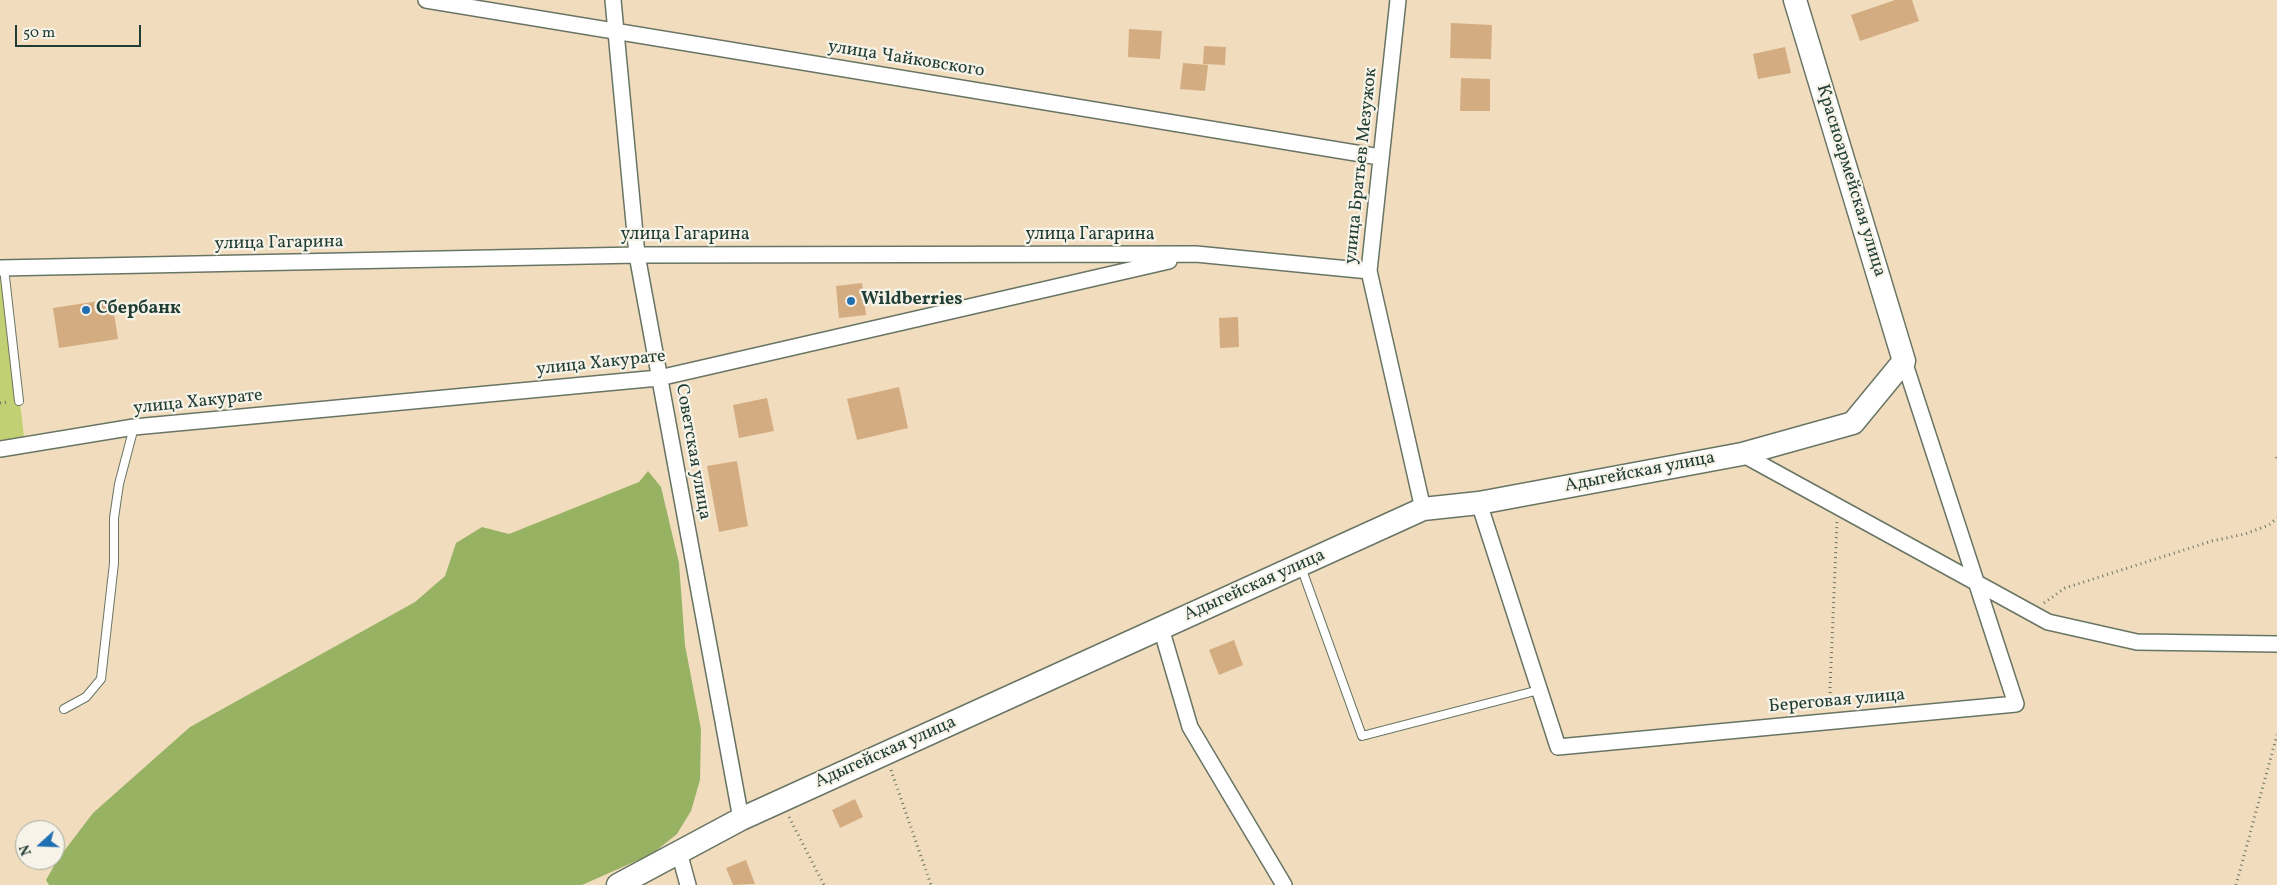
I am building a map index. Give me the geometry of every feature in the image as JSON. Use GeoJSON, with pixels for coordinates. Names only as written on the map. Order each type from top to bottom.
{"type":"FeatureCollection","features":[{"type":"Feature","properties":{"kind":"main road","name":"Красноармейская улица"},"geometry":{"type":"LineString","coordinates":[[1795,0],[1904,361]]}},
{"type":"Feature","properties":{"kind":"main road","name":"Адыгейская улица"},"geometry":{"type":"LineString","coordinates":[[618,885],[741,819],[1423,509],[1479,503],[1742,454],[1853,422],[1904,361]]}},
{"type":"Feature","properties":{"kind":"street","name":"улица Чайковского"},"geometry":{"type":"LineString","coordinates":[[426,0],[1380,157]]}},
{"type":"Feature","properties":{"kind":"street","name":"Советская улица"},"geometry":{"type":"LineString","coordinates":[[613,0],[637,255],[741,819]]}},
{"type":"Feature","properties":{"kind":"street","name":"улица Братьев Мезужок"},"geometry":{"type":"LineString","coordinates":[[1398,0],[1369,270],[1423,509]]}},
{"type":"Feature","properties":{"kind":"street","name":"улица Гагарина"},"geometry":{"type":"LineString","coordinates":[[2,268],[637,255],[1196,254],[1369,270]]}},
{"type":"Feature","properties":{"kind":"street","name":"улица Хакурате"},"geometry":{"type":"LineString","coordinates":[[0,449],[134,427],[660,378],[1196,254]]}},
{"type":"Feature","properties":{"kind":"street","name":"Береговая улица"},"geometry":{"type":"LineString","coordinates":[[1479,503],[1558,747],[2016,704],[1904,361]]}},
{"type":"Feature","properties":{"kind":"street"},"geometry":{"type":"LineString","coordinates":[[1742,454],[2048,622],[2137,642],[2277,644]]}},
{"type":"Feature","properties":{"kind":"street"},"geometry":{"type":"LineString","coordinates":[[1161,628],[1190,727],[1284,885]]}},
{"type":"Feature","properties":{"kind":"street"},"geometry":{"type":"LineString","coordinates":[[679,852],[688,885]]}},
{"type":"Feature","properties":{"kind":"lane"},"geometry":{"type":"LineString","coordinates":[[2,268],[19,401]]}},
{"type":"Feature","properties":{"kind":"lane"},"geometry":{"type":"LineString","coordinates":[[64,709],[86,697],[100,679],[114,563],[114,518],[134,427]]}},
{"type":"Feature","properties":{"kind":"lane"},"geometry":{"type":"LineString","coordinates":[[1300,565],[1362,736],[1539,690]]}},
{"type":"Feature","properties":{"kind":"path"},"geometry":{"type":"LineString","coordinates":[[1832,721],[1830,689],[1838,507]]}},
{"type":"Feature","properties":{"kind":"path"},"geometry":{"type":"LineString","coordinates":[[2035,615],[2047,600],[2066,588],[2212,541],[2245,534],[2269,525],[2277,518]]}},
{"type":"Feature","properties":{"kind":"path"},"geometry":{"type":"LineString","coordinates":[[2236,885],[2277,735]]}},
{"type":"Feature","properties":{"kind":"path"},"geometry":{"type":"LineString","coordinates":[[885,753],[930,885]]}},
{"type":"Feature","properties":{"kind":"path"},"geometry":{"type":"LineString","coordinates":[[780,801],[824,885]]}},
{"type":"Feature","properties":{"kind":"green space"},"geometry":{"type":"Polygon","coordinates":[[[0,268],[4,268],[25,445],[0,449],[0,268]]]}},
{"type":"Feature","properties":{"kind":"green space"},"geometry":{"type":"Polygon","coordinates":[[[648,471],[661,487],[679,563],[685,645],[701,729],[700,780],[691,811],[677,834],[652,854],[582,885],[49,885],[46,880],[52,870],[65,870],[65,850],[93,813],[190,727],[415,602],[445,576],[456,543],[482,527],[509,534],[639,482],[648,471]]]}},
{"type":"Feature","properties":{"kind":"building"},"geometry":{"type":"Polygon","coordinates":[[[1895,0],[1912,0],[1919,21],[1860,41],[1851,15],[1895,0]]]}},
{"type":"Feature","properties":{"kind":"building"},"geometry":{"type":"Polygon","coordinates":[[[1451,23],[1492,25],[1491,59],[1450,58],[1451,23]]]}},
{"type":"Feature","properties":{"kind":"building"},"geometry":{"type":"Polygon","coordinates":[[[1129,29],[1162,31],[1160,59],[1128,57],[1129,29]]]}},
{"type":"Feature","properties":{"kind":"building"},"geometry":{"type":"Polygon","coordinates":[[[1204,46],[1226,47],[1225,65],[1203,64],[1204,46]]]}},
{"type":"Feature","properties":{"kind":"building"},"geometry":{"type":"Polygon","coordinates":[[[1785,47],[1791,73],[1758,79],[1753,54],[1785,47]]]}},
{"type":"Feature","properties":{"kind":"building"},"geometry":{"type":"Polygon","coordinates":[[[1183,63],[1208,65],[1205,91],[1180,89],[1183,63]]]}},
{"type":"Feature","properties":{"kind":"building"},"geometry":{"type":"Polygon","coordinates":[[[1461,78],[1490,79],[1490,111],[1460,111],[1461,78]]]}},
{"type":"Feature","properties":{"kind":"building","name":"Wildberries"},"geometry":{"type":"Polygon","coordinates":[[[862,283],[866,315],[839,318],[836,286],[862,283]]]}},
{"type":"Feature","properties":{"kind":"building"},"geometry":{"type":"Polygon","coordinates":[[[112,299],[118,339],[59,348],[53,308],[112,299]]]}},
{"type":"Feature","properties":{"kind":"building"},"geometry":{"type":"Polygon","coordinates":[[[1238,317],[1239,347],[1220,348],[1219,318],[1238,317]]]}},
{"type":"Feature","properties":{"kind":"building"},"geometry":{"type":"Polygon","coordinates":[[[899,387],[908,428],[857,440],[847,399],[899,387]]]}},
{"type":"Feature","properties":{"kind":"building"},"geometry":{"type":"Polygon","coordinates":[[[767,398],[774,431],[739,438],[733,405],[767,398]]]}},
{"type":"Feature","properties":{"kind":"building"},"geometry":{"type":"Polygon","coordinates":[[[737,461],[748,526],[719,532],[707,466],[737,461]]]}},
{"type":"Feature","properties":{"kind":"building"},"geometry":{"type":"Polygon","coordinates":[[[1234,640],[1243,665],[1219,675],[1209,650],[1234,640]]]}},
{"type":"Feature","properties":{"kind":"building"},"geometry":{"type":"Polygon","coordinates":[[[855,799],[863,817],[840,828],[832,810],[855,799]]]}},
{"type":"Feature","properties":{"kind":"building"},"geometry":{"type":"Polygon","coordinates":[[[746,860],[755,884],[733,885],[726,868],[746,860]]]}},
{"type":"Feature","properties":{"kind":"place","name":"Wildberries"},"geometry":{"type":"Point","coordinates":[851,301]}},
{"type":"Feature","properties":{"kind":"place","name":"Сбербанк"},"geometry":{"type":"Point","coordinates":[86,310]}}]}
